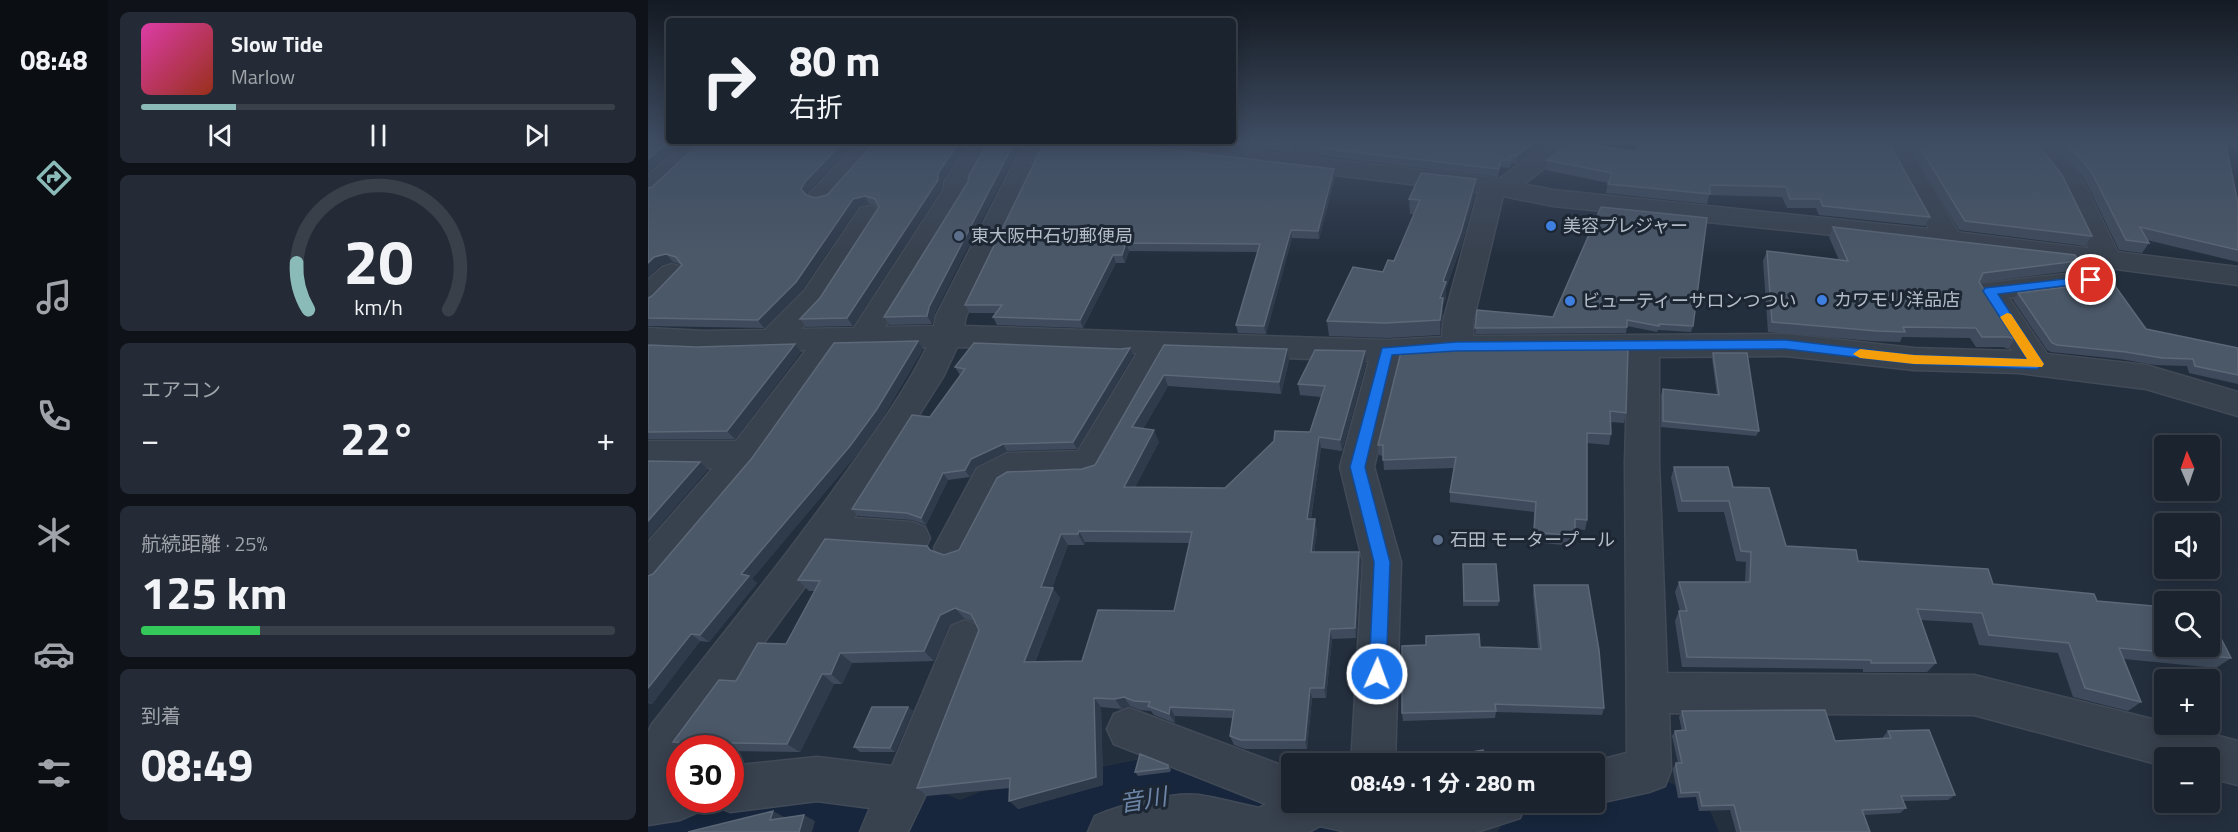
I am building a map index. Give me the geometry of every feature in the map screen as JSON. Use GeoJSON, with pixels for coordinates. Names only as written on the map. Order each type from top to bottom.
{"type":"FeatureCollection","features":[{"type":"Feature","properties":{"kind":"street"},"geometry":{"type":"LineString","coordinates":[[821,196],[836,180]]}},
{"type":"Feature","properties":{"kind":"street"},"geometry":{"type":"LineString","coordinates":[[648,568],[717,491],[789,400],[846,339],[957,189],[958,180]]}},
{"type":"Feature","properties":{"kind":"street"},"geometry":{"type":"LineString","coordinates":[[666,799],[648,802],[657,738],[825,531],[874,460],[932,369],[947,336],[951,316],[1019,180]]}},
{"type":"Feature","properties":{"kind":"street"},"geometry":{"type":"LineString","coordinates":[[1459,180],[1553,198],[1948,239],[2238,276]]}},
{"type":"Feature","properties":{"kind":"street"},"geometry":{"type":"LineString","coordinates":[[1456,347],[1458,322],[1498,187],[1508,180]]}},
{"type":"Feature","properties":{"kind":"street"},"geometry":{"type":"LineString","coordinates":[[1915,180],[1948,239]]}},
{"type":"Feature","properties":{"kind":"street"},"geometry":{"type":"LineString","coordinates":[[2037,364],[1989,291],[2091,280],[2094,257],[2069,180]]}},
{"type":"Feature","properties":{"kind":"street"},"geometry":{"type":"LineString","coordinates":[[773,340],[814,298],[869,214]]}},
{"type":"Feature","properties":{"kind":"street"},"geometry":{"type":"LineString","coordinates":[[648,296],[672,273]]}},
{"type":"Feature","properties":{"kind":"street"},"geometry":{"type":"LineString","coordinates":[[648,339],[704,342],[947,336],[1387,351],[1456,347],[1786,345],[1904,358],[2037,364],[2146,377],[2238,404]]}},
{"type":"Feature","properties":{"kind":"street"},"geometry":{"type":"LineString","coordinates":[[953,548],[990,478],[1007,467],[1088,464],[1158,343]]}},
{"type":"Feature","properties":{"kind":"street"},"geometry":{"type":"LineString","coordinates":[[1605,780],[1649,770],[1642,462],[1644,345]]}},
{"type":"Feature","properties":{"kind":"street"},"geometry":{"type":"LineString","coordinates":[[1373,753],[1382,562],[1358,467],[1387,351]]}},
{"type":"Feature","properties":{"kind":"street"},"geometry":{"type":"LineString","coordinates":[[648,454],[746,455]]}},
{"type":"Feature","properties":{"kind":"street"},"geometry":{"type":"LineString","coordinates":[[825,531],[912,538]]}},
{"type":"Feature","properties":{"kind":"street"},"geometry":{"type":"LineString","coordinates":[[744,787],[817,779],[895,809],[965,639]]}},
{"type":"Feature","properties":{"kind":"street"},"geometry":{"type":"LineString","coordinates":[[1647,693],[1974,695],[2238,763]]}},
{"type":"Feature","properties":{"kind":"street"},"geometry":{"type":"LineString","coordinates":[[1129,729],[1281,798]]}},
{"type":"Feature","properties":{"kind":"street"},"geometry":{"type":"LineString","coordinates":[[1111,832],[1197,818],[1261,832],[1291,813]]}},
{"type":"Feature","properties":{"kind":"street"},"geometry":{"type":"LineString","coordinates":[[1347,813],[1410,817],[1459,813]]}},
{"type":"Feature","properties":{"kind":"building"},"geometry":{"type":"Polygon","coordinates":[[[660,180],[807,180],[801,189],[806,195],[815,198],[827,195],[841,180],[938,180],[847,318],[800,319],[820,298],[879,207],[875,199],[865,196],[853,199],[796,282],[758,320],[648,318],[648,298],[682,265],[676,257],[666,254],[654,257],[648,263],[648,188],[660,180]]]}},
{"type":"Feature","properties":{"kind":"building"},"geometry":{"type":"Polygon","coordinates":[[[968,180],[995,180],[929,307],[927,316],[884,317],[968,180]]]}},
{"type":"Feature","properties":{"kind":"building"},"geometry":{"type":"Polygon","coordinates":[[[1026,180],[1331,180],[1318,231],[1291,230],[1264,326],[1236,325],[1260,244],[1126,243],[1122,255],[1113,255],[1080,320],[993,317],[1002,305],[965,305],[1026,180]]]}},
{"type":"Feature","properties":{"kind":"building"},"geometry":{"type":"Polygon","coordinates":[[[1418,180],[1476,180],[1461,232],[1443,281],[1446,282],[1440,298],[1443,298],[1440,320],[1386,323],[1327,321],[1353,267],[1383,272],[1388,260],[1394,261],[1420,200],[1409,199],[1418,180]]]}},
{"type":"Feature","properties":{"kind":"building"},"geometry":{"type":"Polygon","coordinates":[[[1610,180],[1909,180],[1930,217],[1823,206],[1820,199],[1790,199],[1786,187],[1710,185],[1710,194],[1608,184],[1610,180]]]}},
{"type":"Feature","properties":{"kind":"building"},"geometry":{"type":"Polygon","coordinates":[[[1940,180],[2064,180],[2092,236],[1965,221],[1940,180]]]}},
{"type":"Feature","properties":{"kind":"building"},"geometry":{"type":"Polygon","coordinates":[[[2095,180],[2233,180],[2238,203],[2238,250],[2140,227],[2149,243],[2126,240],[2095,180]]]}},
{"type":"Feature","properties":{"kind":"building"},"geometry":{"type":"Polygon","coordinates":[[[1601,207],[1707,218],[1693,326],[1659,324],[1659,326],[1627,320],[1627,327],[1475,328],[1477,310],[1553,317],[1601,207]]]}},
{"type":"Feature","properties":{"kind":"building"},"geometry":{"type":"Polygon","coordinates":[[[1833,227],[2075,255],[2078,261],[1983,273],[1979,282],[2015,339],[1982,337],[1976,328],[1903,327],[1905,332],[1772,322],[1767,251],[1848,261],[1833,227]]]}},
{"type":"Feature","properties":{"kind":"building"},"geometry":{"type":"Polygon","coordinates":[[[2110,279],[2146,329],[2238,348],[2238,375],[2195,366],[2193,359],[2162,358],[2057,345],[2052,343],[2018,293],[2107,282],[2110,279]]]}},
{"type":"Feature","properties":{"kind":"building"},"geometry":{"type":"Polygon","coordinates":[[[918,341],[877,409],[850,446],[741,574],[749,576],[700,635],[691,634],[648,688],[648,576],[653,574],[752,458],[834,343],[918,341]]]}},
{"type":"Feature","properties":{"kind":"building"},"geometry":{"type":"Polygon","coordinates":[[[974,343],[1130,348],[1073,442],[1003,444],[971,459],[965,470],[943,473],[921,518],[907,513],[852,509],[912,415],[930,417],[965,369],[955,367],[974,343]]]}},
{"type":"Feature","properties":{"kind":"building"},"geometry":{"type":"Polygon","coordinates":[[[795,344],[727,431],[648,432],[648,345],[697,347],[795,344]]]}},
{"type":"Feature","properties":{"kind":"building"},"geometry":{"type":"Polygon","coordinates":[[[1164,345],[1287,349],[1279,382],[1164,375],[1132,427],[1154,430],[1124,487],[1225,488],[1274,441],[1275,431],[1310,432],[1325,386],[1298,384],[1315,350],[1365,351],[1340,440],[1319,437],[1307,519],[1315,519],[1311,552],[1359,552],[1355,628],[1330,629],[1324,688],[1310,688],[1305,740],[1241,740],[1230,736],[1234,710],[1170,707],[1169,714],[1148,706],[1150,702],[1134,701],[1124,697],[1094,698],[1096,777],[1009,801],[1010,778],[917,788],[979,630],[971,614],[955,608],[940,615],[924,651],[840,653],[831,674],[822,674],[787,744],[744,743],[744,735],[678,735],[719,680],[736,681],[758,643],[786,644],[820,581],[798,580],[825,539],[927,546],[930,550],[944,555],[959,550],[997,478],[1007,472],[1082,469],[1095,465],[1164,345]],[[1079,531],[1078,534],[1061,534],[1041,587],[1053,588],[1024,662],[1082,661],[1098,610],[1174,611],[1192,532],[1079,531]]]}},
{"type":"Feature","properties":{"kind":"building"},"geometry":{"type":"Polygon","coordinates":[[[1628,348],[1626,413],[1610,411],[1611,434],[1587,433],[1587,520],[1575,519],[1575,536],[1534,532],[1536,502],[1450,492],[1456,457],[1383,460],[1383,445],[1378,445],[1401,352],[1457,349],[1628,348]]]}},
{"type":"Feature","properties":{"kind":"building"},"geometry":{"type":"Polygon","coordinates":[[[1713,353],[1747,353],[1759,431],[1663,421],[1663,389],[1719,395],[1713,353]]]}},
{"type":"Feature","properties":{"kind":"building"},"geometry":{"type":"Polygon","coordinates":[[[648,461],[700,462],[648,521],[648,461]]]}},
{"type":"Feature","properties":{"kind":"building"},"geometry":{"type":"Polygon","coordinates":[[[1674,467],[1728,467],[1733,487],[1769,488],[1786,546],[1856,550],[1858,561],[1988,569],[1993,584],[2094,594],[2097,601],[2154,606],[2154,651],[2119,648],[2141,702],[2085,688],[2069,643],[1989,635],[1982,613],[1917,609],[1936,663],[1687,657],[1679,611],[1687,611],[1679,582],[1750,582],[1751,552],[1741,551],[1729,501],[1682,501],[1674,467]]]}},
{"type":"Feature","properties":{"kind":"building"},"geometry":{"type":"Polygon","coordinates":[[[1463,564],[1496,564],[1499,601],[1464,601],[1463,564]]]}},
{"type":"Feature","properties":{"kind":"building"},"geometry":{"type":"Polygon","coordinates":[[[1534,585],[1588,585],[1599,650],[1604,708],[1495,704],[1496,711],[1402,713],[1402,646],[1426,645],[1426,636],[1479,634],[1480,647],[1541,649],[1534,585]]]}},
{"type":"Feature","properties":{"kind":"building"},"geometry":{"type":"Polygon","coordinates":[[[2220,637],[2231,658],[2220,657],[2220,637]]]}},
{"type":"Feature","properties":{"kind":"building"},"geometry":{"type":"Polygon","coordinates":[[[872,707],[908,707],[890,748],[854,747],[872,707]]]}},
{"type":"Feature","properties":{"kind":"building"},"geometry":{"type":"Polygon","coordinates":[[[1825,710],[1835,741],[1891,738],[1888,731],[1929,730],[1955,795],[1901,796],[1906,808],[1862,810],[1870,832],[1741,832],[1734,805],[1702,806],[1699,792],[1681,793],[1676,763],[1682,763],[1675,731],[1686,730],[1682,711],[1825,710]]]}},
{"type":"Feature","properties":{"kind":"building"},"geometry":{"type":"Polygon","coordinates":[[[1483,750],[1484,753],[1465,753],[1483,750]]]}},
{"type":"Feature","properties":{"kind":"building"},"geometry":{"type":"Polygon","coordinates":[[[1140,754],[1168,765],[1168,768],[1135,772],[1140,754]]]}},
{"type":"Feature","properties":{"kind":"building"},"geometry":{"type":"Polygon","coordinates":[[[773,811],[770,820],[804,815],[799,832],[688,832],[773,811]]]}},
{"type":"Feature","properties":{"kind":"waterway","name":"音川"},"geometry":{"type":"LineString","coordinates":[[980,832],[1156,795],[1219,793],[1284,818],[1298,832]]}},
{"type":"Feature","properties":{"kind":"waterway","name":"音川"},"geometry":{"type":"LineString","coordinates":[[1538,832],[1598,810],[1647,813],[1679,832]]}},
{"type":"Feature","properties":{"kind":"waterway","name":"音川"},"geometry":{"type":"LineString","coordinates":[[673,832],[746,818],[806,812],[908,830],[940,832]]}},
{"type":"Feature","properties":{"kind":"slow traffic"},"geometry":{"type":"LineString","coordinates":[[1860,354],[1914,359],[2037,364],[2007,317]]}},
{"type":"Feature","properties":{"kind":"place","name":"美容プレジャー"},"geometry":{"type":"Point","coordinates":[1551,226]}},
{"type":"Feature","properties":{"kind":"place","name":"東大阪中石切郵便局"},"geometry":{"type":"Point","coordinates":[959,236]}},
{"type":"Feature","properties":{"kind":"place","name":"カワモリ洋品店"},"geometry":{"type":"Point","coordinates":[1822,300]}},
{"type":"Feature","properties":{"kind":"place","name":"ビューティーサロンつつい"},"geometry":{"type":"Point","coordinates":[1570,301]}},
{"type":"Feature","properties":{"kind":"place","name":"石田 モータープール"},"geometry":{"type":"Point","coordinates":[1438,540]}},
{"type":"Feature","properties":{"kind":"route"},"geometry":{"type":"LineString","coordinates":[[1377,674],[1382,562],[1358,467],[1387,351],[1456,347],[1786,345],[1884,357],[2037,364],[1989,291],[2091,280]]}}]}
